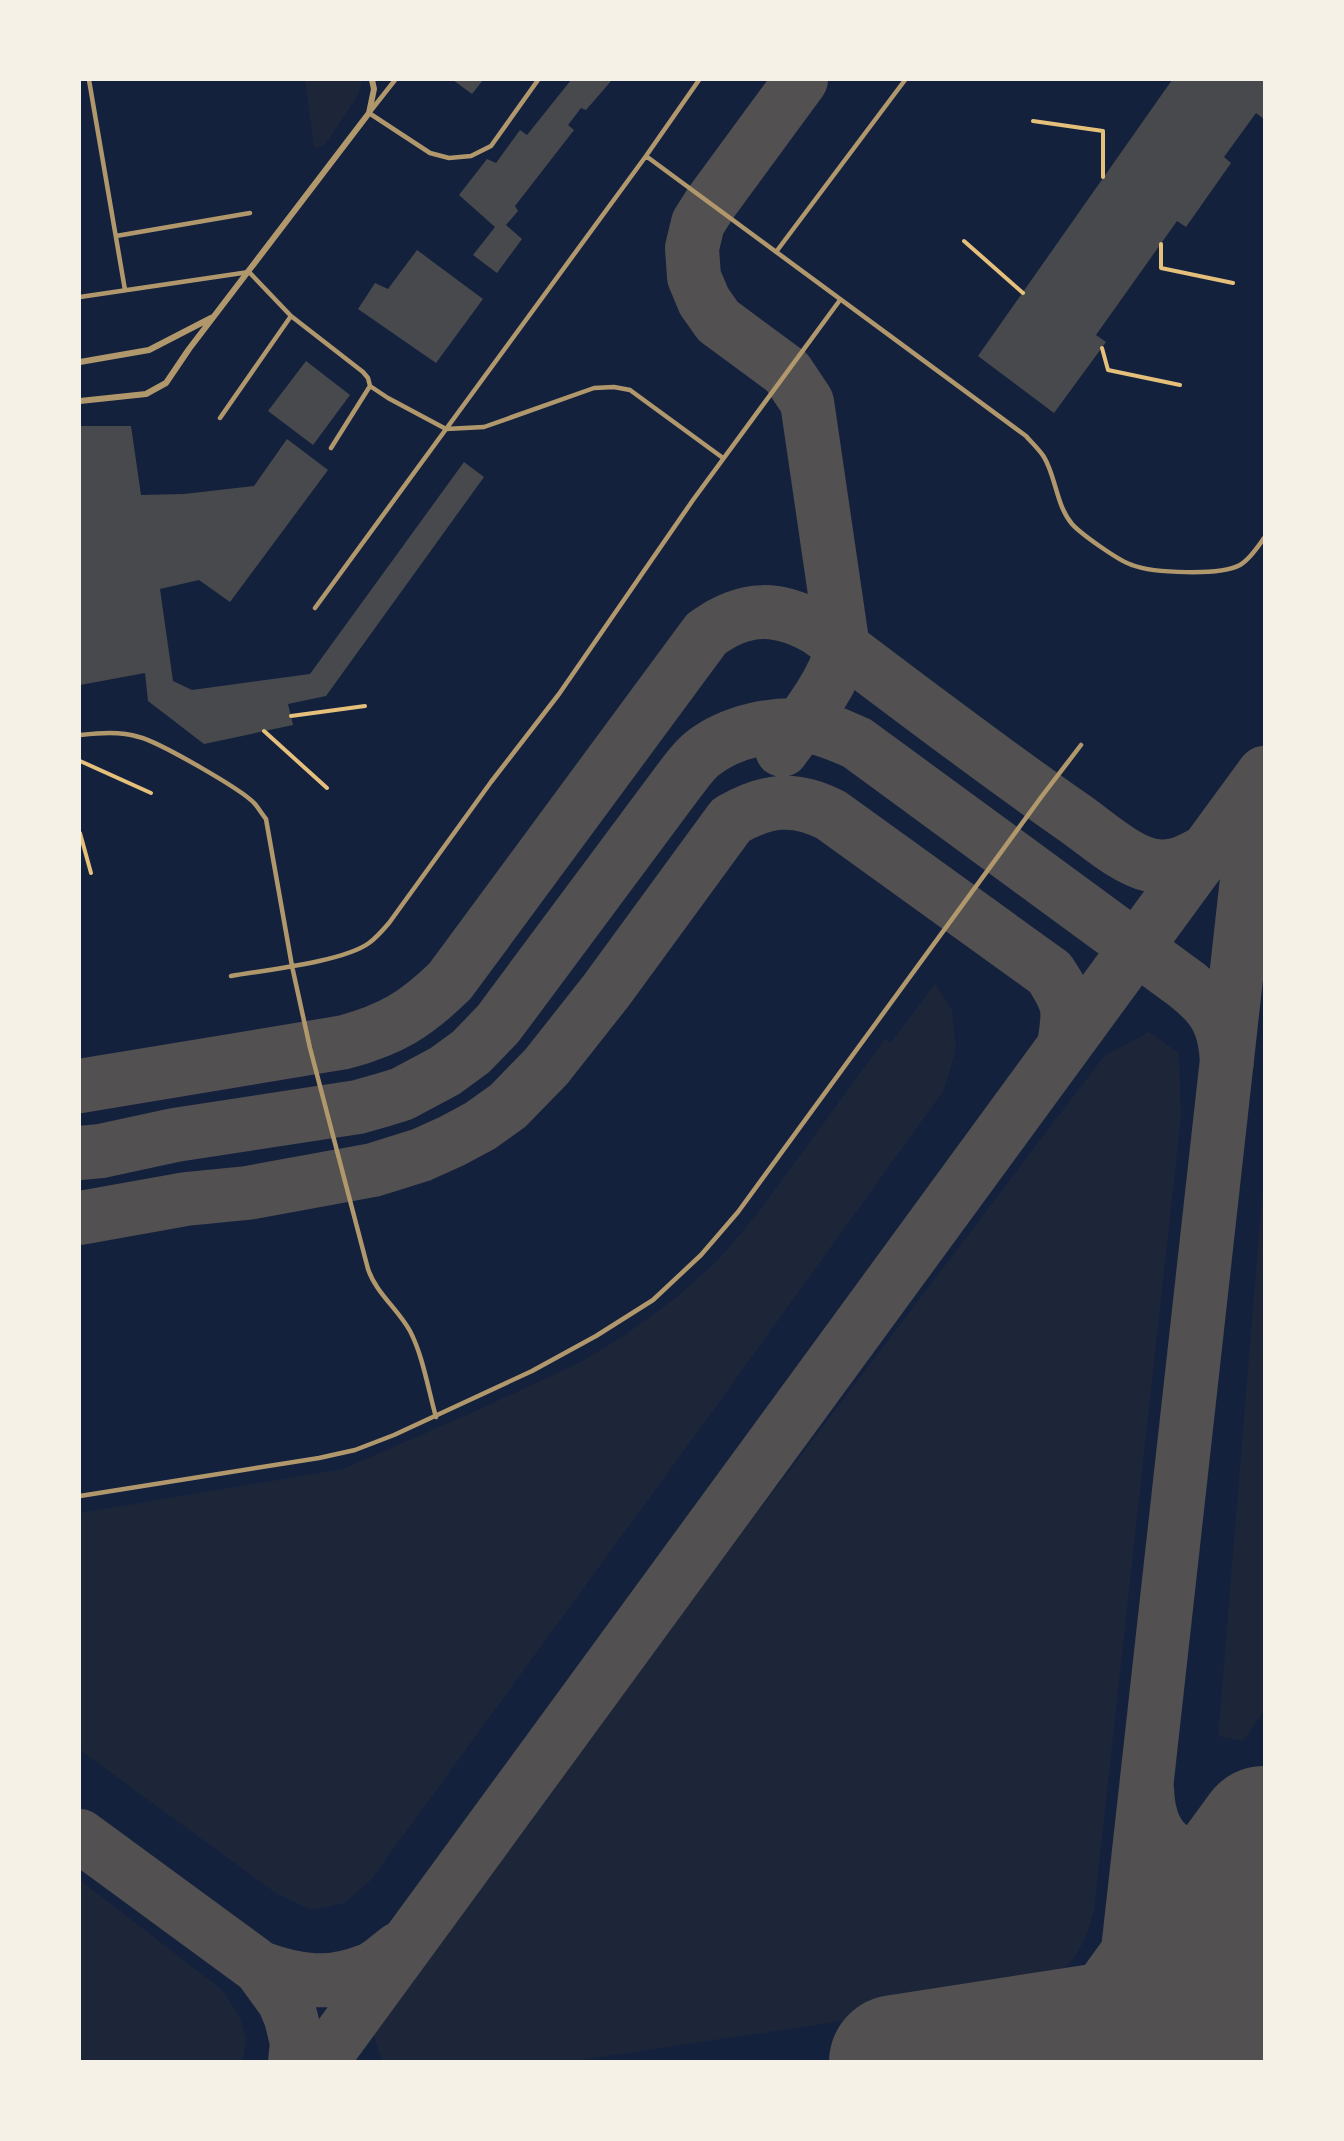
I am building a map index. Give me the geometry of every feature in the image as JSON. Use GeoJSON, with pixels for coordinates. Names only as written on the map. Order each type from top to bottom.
{"type":"FeatureCollection","features":[{"type":"Feature","properties":{"kind":"street"},"geometry":{"type":"LineString","coordinates":[[80,402],[146,394],[166,383],[369,113],[374,89],[372,80]]}},
{"type":"Feature","properties":{"kind":"street"},"geometry":{"type":"LineString","coordinates":[[80,362],[149,350],[214,317]]}},
{"type":"Feature","properties":{"kind":"lane"},"geometry":{"type":"LineString","coordinates":[[89,80],[125,290]]}},
{"type":"Feature","properties":{"kind":"lane"},"geometry":{"type":"LineString","coordinates":[[394,80],[369,113],[430,153],[449,158],[471,156],[491,146],[538,80]]}},
{"type":"Feature","properties":{"kind":"lane"},"geometry":{"type":"LineString","coordinates":[[315,608],[646,156],[699,80]]}},
{"type":"Feature","properties":{"kind":"lane"},"geometry":{"type":"LineString","coordinates":[[776,252],[905,80]]}},
{"type":"Feature","properties":{"kind":"lane"},"geometry":{"type":"LineString","coordinates":[[646,156],[1026,436],[1044,456],[1062,506],[1071,523],[1129,565],[1149,570],[1199,572],[1224,570],[1240,565],[1264,538]]}},
{"type":"Feature","properties":{"kind":"lane"},"geometry":{"type":"LineString","coordinates":[[116,236],[250,213]]}},
{"type":"Feature","properties":{"kind":"lane"},"geometry":{"type":"LineString","coordinates":[[80,297],[249,272],[291,316],[363,372],[370,386],[446,429],[484,427],[594,388],[614,387],[630,390],[723,459]]}},
{"type":"Feature","properties":{"kind":"lane"},"geometry":{"type":"LineString","coordinates":[[231,976],[292,966],[358,949],[369,943],[389,923],[491,782],[559,694],[652,558],[840,300]]}},
{"type":"Feature","properties":{"kind":"lane"},"geometry":{"type":"LineString","coordinates":[[220,418],[291,316]]}},
{"type":"Feature","properties":{"kind":"lane"},"geometry":{"type":"LineString","coordinates":[[331,448],[370,386]]}},
{"type":"Feature","properties":{"kind":"lane"},"geometry":{"type":"LineString","coordinates":[[80,735],[100,733],[140,737],[156,744],[230,786],[255,804],[266,819],[292,966],[310,1048],[368,1269],[372,1281],[400,1313],[414,1339],[436,1417]]}},
{"type":"Feature","properties":{"kind":"lane"},"geometry":{"type":"LineString","coordinates":[[80,1496],[319,1458],[355,1450],[436,1417],[532,1371],[596,1336],[653,1300],[701,1255],[738,1212],[1081,745]]}},
{"type":"Feature","properties":{"kind":"path"},"geometry":{"type":"LineString","coordinates":[[1033,121],[1103,131],[1103,177]]}},
{"type":"Feature","properties":{"kind":"path"},"geometry":{"type":"LineString","coordinates":[[964,241],[1023,293]]}},
{"type":"Feature","properties":{"kind":"path"},"geometry":{"type":"LineString","coordinates":[[1161,244],[1161,268],[1233,283]]}},
{"type":"Feature","properties":{"kind":"path"},"geometry":{"type":"LineString","coordinates":[[1102,348],[1108,370],[1180,385]]}},
{"type":"Feature","properties":{"kind":"path"},"geometry":{"type":"LineString","coordinates":[[291,716],[365,706]]}},
{"type":"Feature","properties":{"kind":"path"},"geometry":{"type":"LineString","coordinates":[[264,731],[327,788]]}},
{"type":"Feature","properties":{"kind":"path"},"geometry":{"type":"LineString","coordinates":[[80,761],[151,793]]}},
{"type":"Feature","properties":{"kind":"path"},"geometry":{"type":"LineString","coordinates":[[80,833],[91,873]]}},
{"type":"Feature","properties":{"kind":"shaded area"},"geometry":{"type":"Polygon","coordinates":[[[305,80],[363,80],[357,97],[324,146],[314,148],[305,80]]]}},
{"type":"Feature","properties":{"kind":"shaded area"},"geometry":{"type":"Polygon","coordinates":[[[935,984],[952,1010],[956,1049],[944,1090],[370,1881],[344,1903],[311,1910],[277,1894],[80,1750],[80,1513],[343,1469],[581,1362],[625,1335],[677,1297],[717,1261],[758,1213],[885,1039],[891,1043],[935,984]]]}},
{"type":"Feature","properties":{"kind":"shaded area"},"geometry":{"type":"Polygon","coordinates":[[[1149,1032],[1179,1053],[1181,1117],[1094,1910],[1083,1942],[1072,1961],[1046,1982],[1001,1997],[575,2061],[382,2061],[373,2034],[404,1978],[1104,1056],[1149,1032]]]}},
{"type":"Feature","properties":{"kind":"shaded area"},"geometry":{"type":"Polygon","coordinates":[[[1264,1173],[1264,1711],[1243,1741],[1218,1736],[1264,1173]]]}},
{"type":"Feature","properties":{"kind":"shaded area"},"geometry":{"type":"Polygon","coordinates":[[[80,1880],[221,1989],[239,2015],[246,2039],[243,2061],[80,2061],[80,1880]]]}},
{"type":"Feature","properties":{"kind":"building"},"geometry":{"type":"Polygon","coordinates":[[[453,80],[483,80],[472,94],[453,80]]]}},
{"type":"Feature","properties":{"kind":"building"},"geometry":{"type":"Polygon","coordinates":[[[571,80],[612,80],[586,110],[581,108],[568,125],[574,130],[515,206],[518,211],[506,225],[522,239],[497,273],[473,255],[495,227],[459,195],[487,159],[496,163],[520,130],[527,135],[571,80]]]}},
{"type":"Feature","properties":{"kind":"building"},"geometry":{"type":"Polygon","coordinates":[[[1172,80],[1264,80],[1264,119],[1256,113],[1224,157],[1231,163],[1186,227],[1177,221],[1096,335],[1106,342],[1054,413],[978,356],[1172,80]]]}},
{"type":"Feature","properties":{"kind":"building"},"geometry":{"type":"Polygon","coordinates":[[[417,250],[483,299],[436,363],[358,309],[375,283],[388,289],[417,250]]]}},
{"type":"Feature","properties":{"kind":"building"},"geometry":{"type":"Polygon","coordinates":[[[306,361],[350,395],[313,445],[268,411],[306,361]]]}},
{"type":"Feature","properties":{"kind":"building"},"geometry":{"type":"Polygon","coordinates":[[[80,426],[131,426],[141,495],[184,494],[254,486],[287,439],[328,470],[230,602],[199,580],[160,589],[173,681],[192,690],[310,674],[464,462],[484,477],[326,696],[288,704],[293,725],[204,744],[148,701],[145,673],[80,685],[80,426]]]}},
{"type":"Feature","properties":{"kind":"taxiway"},"geometry":{"type":"LineString","coordinates":[[782,750],[825,689],[843,648],[807,402],[787,372],[718,321],[704,301],[694,277],[692,248],[698,223],[710,204],[801,80]]}},
{"type":"Feature","properties":{"kind":"taxiway"},"geometry":{"type":"LineString","coordinates":[[80,1086],[345,1042],[390,1026],[414,1012],[450,981],[706,634],[734,618],[748,614],[762,612],[790,616],[820,630],[977,748],[1130,857],[1150,865],[1166,866],[1188,861],[1210,849]]}},
{"type":"Feature","properties":{"kind":"taxiway"},"geometry":{"type":"LineString","coordinates":[[80,1153],[101,1151],[175,1135],[358,1107],[402,1094],[445,1071],[471,1052],[498,1024],[695,760],[727,739],[755,730],[785,725],[819,728],[857,743],[1187,985],[1197,993],[1217,1018],[1224,1038],[1227,1062]]}},
{"type":"Feature","properties":{"kind":"taxiway"},"geometry":{"type":"LineString","coordinates":[[321,2062],[1264,773]]}},
{"type":"Feature","properties":{"kind":"taxiway"},"geometry":{"type":"LineString","coordinates":[[1094,2062],[1115,2016],[1126,1968],[1249,861],[1264,797]]}},
{"type":"Feature","properties":{"kind":"taxiway"},"geometry":{"type":"LineString","coordinates":[[80,1218],[186,1199],[247,1193],[373,1170],[421,1155],[480,1126],[508,1106],[546,1067],[606,991],[731,820],[768,805],[780,803],[805,805],[831,815],[1050,973],[1067,1007],[1064,1045]]}},
{"type":"Feature","properties":{"kind":"taxiway"},"geometry":{"type":"LineString","coordinates":[[1147,1789],[1151,1815],[1160,1835],[1172,1848],[1188,1855],[1206,1856],[1225,1851],[1245,1841],[1264,1826]]}},
{"type":"Feature","properties":{"kind":"taxiway"},"geometry":{"type":"LineString","coordinates":[[80,1836],[260,1968],[284,2001],[291,2018],[297,2043],[295,2062]]}},
{"type":"Feature","properties":{"kind":"taxiway"},"geometry":{"type":"LineString","coordinates":[[260,1968],[301,1979],[327,1980],[354,1975],[373,1968],[400,1948]]}},
{"type":"Feature","properties":{"kind":"runway"},"geometry":{"type":"LineString","coordinates":[[1097,2062],[1264,1833]]}},
{"type":"Feature","properties":{"kind":"runway"},"geometry":{"type":"LineString","coordinates":[[896,2062],[1122,2027],[1264,2001]]}}]}
